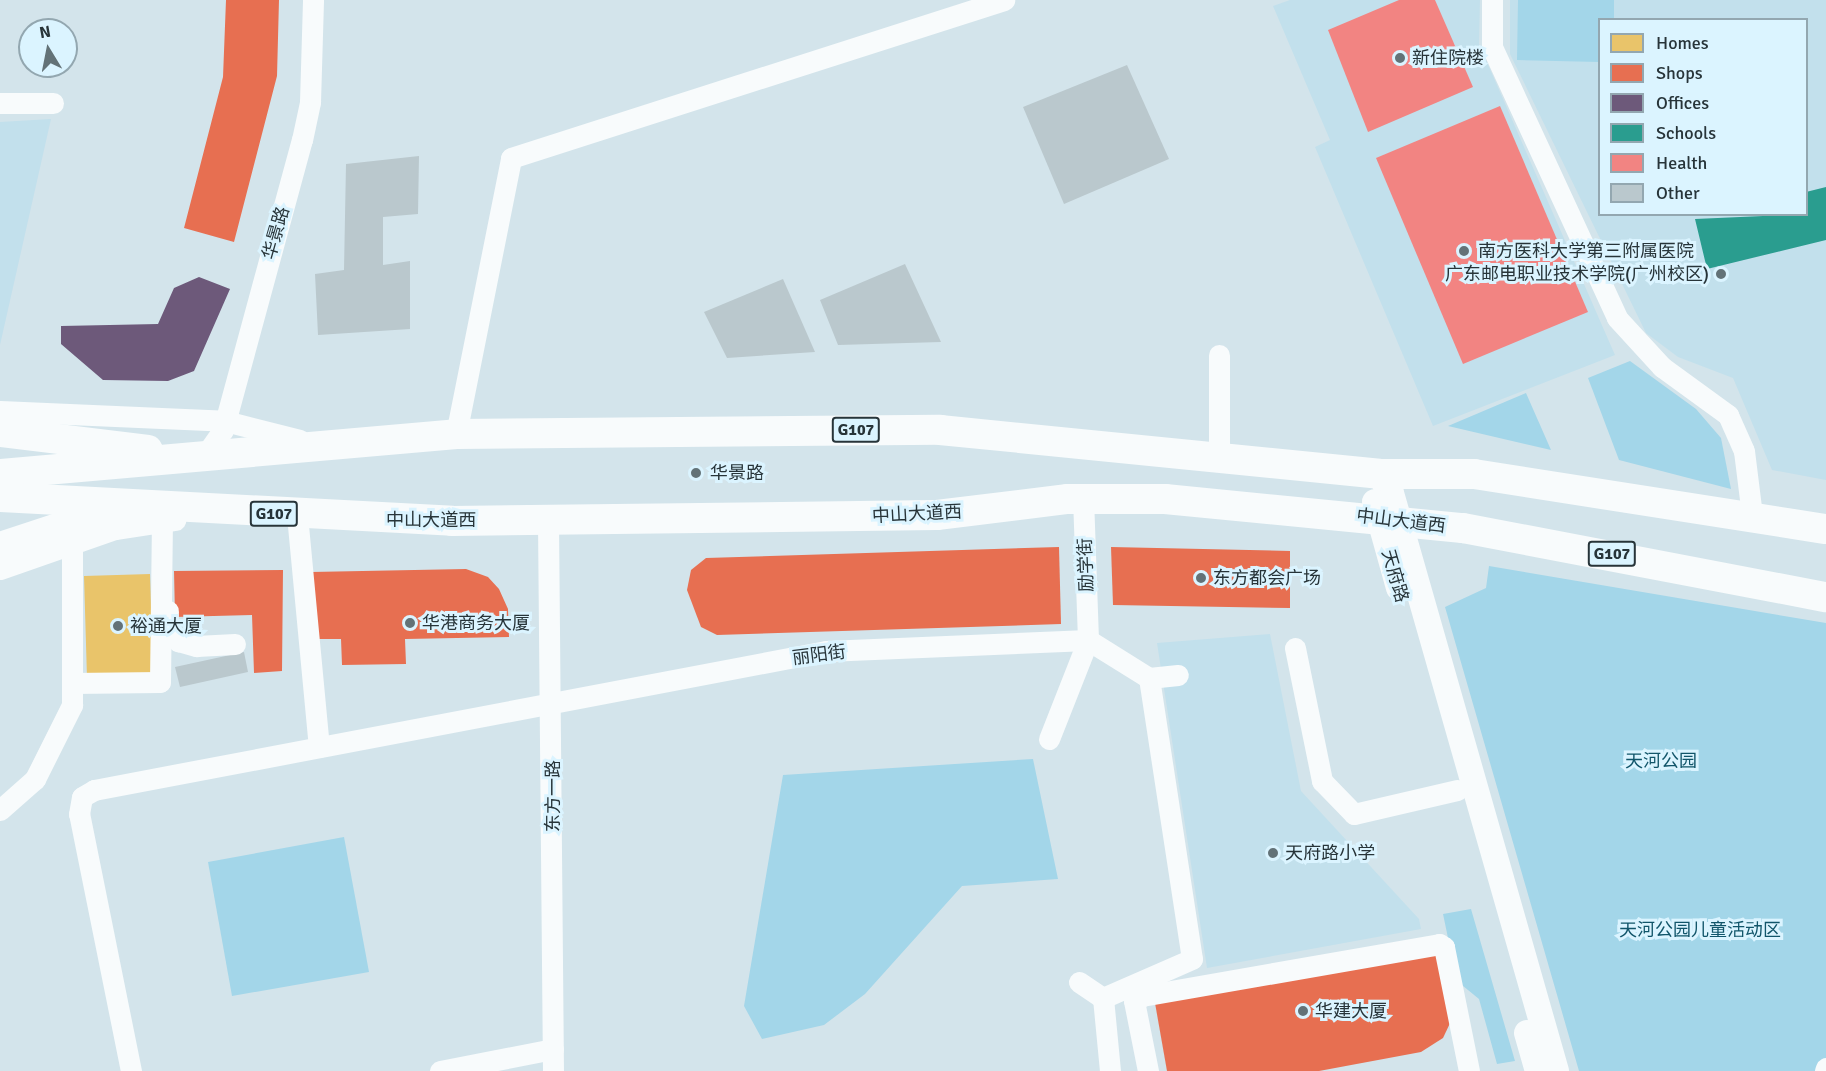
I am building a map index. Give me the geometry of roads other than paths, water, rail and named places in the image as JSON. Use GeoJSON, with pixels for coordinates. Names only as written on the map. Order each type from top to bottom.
{"type":"FeatureCollection","features":[{"type":"Feature","properties":{"kind":"highway","name":"G107"},"geometry":{"type":"LineString","coordinates":[[0,474],[456,434],[940,430],[1379,474],[1474,474],[1752,515],[1826,529]]}},
{"type":"Feature","properties":{"kind":"highway"},"geometry":{"type":"LineString","coordinates":[[0,432],[204,457]]}},
{"type":"Feature","properties":{"kind":"highway"},"geometry":{"type":"LineString","coordinates":[[0,454],[204,457]]}},
{"type":"Feature","properties":{"kind":"highway","name":"中山大道西"},"geometry":{"type":"LineString","coordinates":[[0,497],[131,503],[297,515],[548,520],[937,515],[1083,498],[1165,499],[1388,518],[1688,567],[1826,597]]}},
{"type":"Feature","properties":{"kind":"highway"},"geometry":{"type":"LineString","coordinates":[[0,547],[62,531],[131,503]]}},
{"type":"Feature","properties":{"kind":"main road","name":"天府路"},"geometry":{"type":"LineString","coordinates":[[1379,474],[1372,490],[1388,518],[1556,1071]]}},
{"type":"Feature","properties":{"kind":"main road","name":"天府路"},"geometry":{"type":"LineString","coordinates":[[1388,518],[1457,790],[1538,1071]]}},
{"type":"Feature","properties":{"kind":"street","name":"华景路"},"geometry":{"type":"LineString","coordinates":[[204,457],[225,421],[306,124],[313,0]]}},
{"type":"Feature","properties":{"kind":"street"},"geometry":{"type":"LineString","coordinates":[[456,434],[511,158],[1004,0]]}},
{"type":"Feature","properties":{"kind":"street"},"geometry":{"type":"LineString","coordinates":[[1492,0],[1492,47],[1617,318],[1662,366],[1728,415],[1744,452],[1752,515]]}},
{"type":"Feature","properties":{"kind":"street"},"geometry":{"type":"LineString","coordinates":[[0,103],[53,103]]}},
{"type":"Feature","properties":{"kind":"street"},"geometry":{"type":"LineString","coordinates":[[1219,355],[1219,457]]}},
{"type":"Feature","properties":{"kind":"street"},"geometry":{"type":"LineString","coordinates":[[0,411],[225,421],[249,431],[330,445]]}},
{"type":"Feature","properties":{"kind":"street","name":"励学街"},"geometry":{"type":"LineString","coordinates":[[1083,498],[1088,636]]}},
{"type":"Feature","properties":{"kind":"street"},"geometry":{"type":"LineString","coordinates":[[0,569],[72,543],[166,521],[231,510]]}},
{"type":"Feature","properties":{"kind":"street"},"geometry":{"type":"LineString","coordinates":[[297,515],[319,747]]}},
{"type":"Feature","properties":{"kind":"street","name":"东方一路"},"geometry":{"type":"LineString","coordinates":[[548,520],[553,702],[553,1071]]}},
{"type":"Feature","properties":{"kind":"street"},"geometry":{"type":"LineString","coordinates":[[166,521],[167,626],[178,641],[196,646],[235,644]]}},
{"type":"Feature","properties":{"kind":"street"},"geometry":{"type":"LineString","coordinates":[[72,683],[160,682],[166,521]]}},
{"type":"Feature","properties":{"kind":"street"},"geometry":{"type":"LineString","coordinates":[[0,810],[35,779],[72,705],[72,543]]}},
{"type":"Feature","properties":{"kind":"street"},"geometry":{"type":"LineString","coordinates":[[1049,738],[1088,636],[1149,678],[1178,675]]}},
{"type":"Feature","properties":{"kind":"street","name":"丽阳街"},"geometry":{"type":"LineString","coordinates":[[131,1071],[79,814],[82,797],[94,790],[826,651],[1088,636]]}},
{"type":"Feature","properties":{"kind":"street"},"geometry":{"type":"LineString","coordinates":[[1295,648],[1322,782],[1354,814],[1457,790]]}},
{"type":"Feature","properties":{"kind":"street"},"geometry":{"type":"LineString","coordinates":[[1103,998],[1192,959],[1149,678]]}},
{"type":"Feature","properties":{"kind":"street"},"geometry":{"type":"LineString","coordinates":[[1148,1071],[1134,1001],[1142,996],[1438,944],[1444,947],[1469,1071]]}},
{"type":"Feature","properties":{"kind":"street"},"geometry":{"type":"LineString","coordinates":[[1079,982],[1103,998]]}},
{"type":"Feature","properties":{"kind":"street"},"geometry":{"type":"LineString","coordinates":[[1103,998],[1110,1071]]}},
{"type":"Feature","properties":{"kind":"street"},"geometry":{"type":"LineString","coordinates":[[440,1071],[553,1049]]}},
{"type":"Feature","properties":{"kind":"place","name":"新住院楼"},"geometry":{"type":"Point","coordinates":[1400,58]}},
{"type":"Feature","properties":{"kind":"place","name":"南方医科大学第三附属医院"},"geometry":{"type":"Point","coordinates":[1464,251]}},
{"type":"Feature","properties":{"kind":"place","name":"广东邮电职业技术学院(广州校区)"},"geometry":{"type":"Point","coordinates":[1721,274]}},
{"type":"Feature","properties":{"kind":"place","name":"华景路"},"geometry":{"type":"Point","coordinates":[696,473]}},
{"type":"Feature","properties":{"kind":"place","name":"东方都会广场"},"geometry":{"type":"Point","coordinates":[1201,578]}},
{"type":"Feature","properties":{"kind":"place","name":"华港商务大厦"},"geometry":{"type":"Point","coordinates":[410,623]}},
{"type":"Feature","properties":{"kind":"place","name":"裕通大厦"},"geometry":{"type":"Point","coordinates":[118,626]}},
{"type":"Feature","properties":{"kind":"place","name":"天府路小学"},"geometry":{"type":"Point","coordinates":[1273,853]}},
{"type":"Feature","properties":{"kind":"place","name":"华建大厦"},"geometry":{"type":"Point","coordinates":[1303,1011]}},
{"type":"Feature","properties":{"kind":"park label","name":"天河公园"},"geometry":{"type":"Point","coordinates":[1661,761]}},
{"type":"Feature","properties":{"kind":"park label","name":"天河公园儿童活动区"},"geometry":{"type":"Point","coordinates":[1700,930]}}]}
